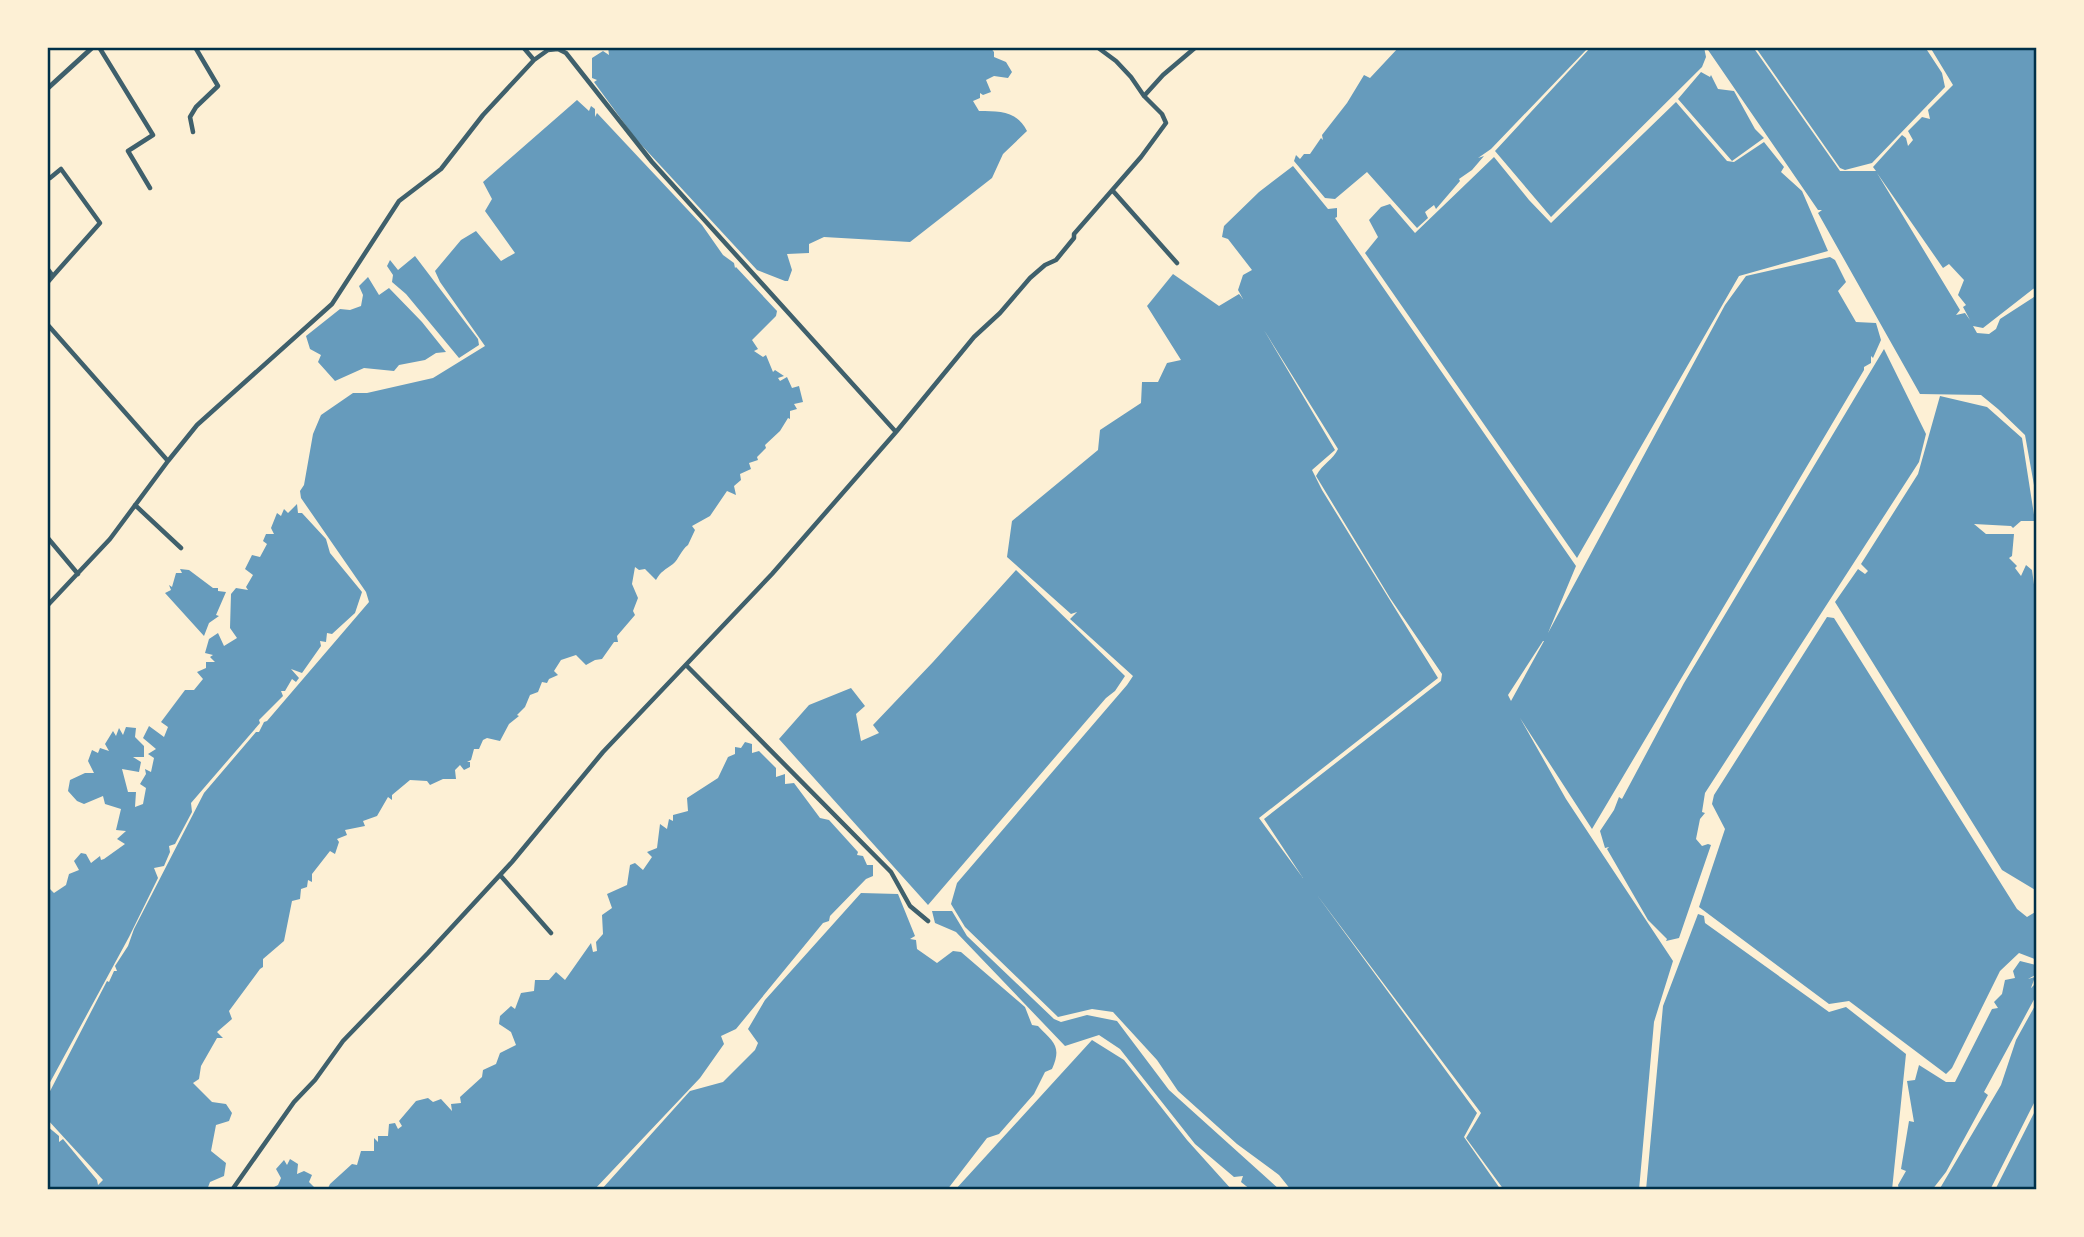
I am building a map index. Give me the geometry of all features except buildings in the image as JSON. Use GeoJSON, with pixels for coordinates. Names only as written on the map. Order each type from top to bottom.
{"type":"FeatureCollection","features":[{"type":"Feature","properties":{"kind":"street"},"geometry":{"type":"LineString","coordinates":[[47,89],[93,47]]}},
{"type":"Feature","properties":{"kind":"street"},"geometry":{"type":"LineString","coordinates":[[99,47],[153,135],[128,151],[150,188]]}},
{"type":"Feature","properties":{"kind":"street"},"geometry":{"type":"LineString","coordinates":[[193,132],[190,117],[196,107],[218,86],[195,47]]}},
{"type":"Feature","properties":{"kind":"street"},"geometry":{"type":"LineString","coordinates":[[523,47],[534,60]]}},
{"type":"Feature","properties":{"kind":"street"},"geometry":{"type":"LineString","coordinates":[[232,1190],[294,1102],[315,1080],[343,1041],[500,875],[603,752],[772,574],[896,432],[974,337],[1000,313],[1030,278],[1045,265],[1056,260],[1074,238],[1074,234],[1113,191],[1166,123],[1162,114],[1116,61],[1097,47]]}},
{"type":"Feature","properties":{"kind":"street"},"geometry":{"type":"LineString","coordinates":[[1144,96],[1163,75],[1196,47]]}},
{"type":"Feature","properties":{"kind":"street"},"geometry":{"type":"LineString","coordinates":[[47,606],[110,539],[197,425],[332,304],[399,201],[441,169],[483,115],[534,60],[549,49],[566,53],[652,162],[896,432]]}},
{"type":"Feature","properties":{"kind":"street"},"geometry":{"type":"LineString","coordinates":[[47,175],[50,178],[61,169],[100,223],[47,283]]}},
{"type":"Feature","properties":{"kind":"street"},"geometry":{"type":"LineString","coordinates":[[1113,191],[1177,263]]}},
{"type":"Feature","properties":{"kind":"street"},"geometry":{"type":"LineString","coordinates":[[47,268],[53,276]]}},
{"type":"Feature","properties":{"kind":"street"},"geometry":{"type":"LineString","coordinates":[[47,324],[168,461]]}},
{"type":"Feature","properties":{"kind":"street"},"geometry":{"type":"LineString","coordinates":[[135,505],[181,548]]}},
{"type":"Feature","properties":{"kind":"street"},"geometry":{"type":"LineString","coordinates":[[47,537],[78,574]]}},
{"type":"Feature","properties":{"kind":"street"},"geometry":{"type":"LineString","coordinates":[[687,666],[891,872],[910,905],[928,921]]}},
{"type":"Feature","properties":{"kind":"street"},"geometry":{"type":"LineString","coordinates":[[500,875],[551,933]]}},
{"type":"Feature","properties":{"kind":"water"},"geometry":{"type":"Polygon","coordinates":[[[608,47],[990,47],[994,57],[1006,62],[1012,72],[1008,78],[994,76],[986,80],[991,92],[983,95],[980,93],[980,98],[973,101],[979,111],[1001,112],[1013,116],[1027,131],[1003,154],[992,178],[910,242],[824,237],[809,244],[809,253],[787,254],[792,270],[788,281],[785,281],[757,270],[635,138],[594,82],[597,80],[592,78],[592,58],[603,51],[609,55],[608,47]]]}},
{"type":"Feature","properties":{"kind":"water"},"geometry":{"type":"Polygon","coordinates":[[[1399,47],[1589,47],[1491,149],[1478,158],[1484,156],[1472,170],[1459,179],[1436,209],[1434,205],[1425,212],[1428,218],[1417,228],[1367,172],[1335,199],[1325,198],[1294,161],[1296,155],[1300,159],[1304,154],[1310,154],[1321,138],[1323,140],[1322,135],[1347,103],[1364,75],[1370,78],[1399,47]]]}},
{"type":"Feature","properties":{"kind":"water"},"geometry":{"type":"Polygon","coordinates":[[[1591,47],[1704,47],[1706,57],[1702,67],[1551,217],[1495,151],[1591,47]]]}},
{"type":"Feature","properties":{"kind":"water"},"geometry":{"type":"Polygon","coordinates":[[[1706,47],[1753,47],[1840,171],[1876,171],[1873,167],[1902,135],[1908,146],[1913,140],[1908,131],[1922,117],[1930,119],[1928,110],[1953,85],[1930,47],[2037,47],[2037,286],[1983,328],[1973,326],[1977,333],[1989,334],[1996,329],[2000,319],[2037,295],[2037,502],[2025,435],[1981,395],[1920,394],[1818,213],[1822,210],[1818,210],[1706,47]],[[1877,173],[1960,310],[1956,315],[1965,313],[1970,320],[1963,307],[1966,305],[1958,295],[1964,280],[1949,264],[1943,268],[1877,173]]]}},
{"type":"Feature","properties":{"kind":"water"},"geometry":{"type":"Polygon","coordinates":[[[1925,47],[1942,73],[1945,87],[1872,163],[1845,170],[1840,168],[1756,48],[1925,47]]]}},
{"type":"Feature","properties":{"kind":"water"},"geometry":{"type":"Polygon","coordinates":[[[1701,72],[1710,77],[1711,75],[1718,89],[1734,91],[1755,129],[1764,138],[1732,161],[1678,99],[1701,72]]]}},
{"type":"Feature","properties":{"kind":"water"},"geometry":{"type":"Polygon","coordinates":[[[577,100],[589,111],[591,106],[595,109],[595,117],[597,113],[702,225],[723,255],[734,263],[735,268],[777,311],[776,316],[752,340],[758,349],[754,351],[763,357],[766,355],[773,372],[775,370],[784,376],[778,378],[780,381],[787,377],[792,388],[799,386],[803,402],[794,404],[797,409],[790,411],[790,419],[788,418],[780,431],[765,445],[766,448],[757,457],[758,460],[749,463],[751,469],[740,474],[741,480],[734,486],[736,495],[727,491],[710,516],[692,526],[695,530],[688,545],[673,564],[656,580],[645,569],[639,570],[635,567],[632,584],[638,598],[633,611],[635,615],[617,636],[618,642],[614,642],[602,659],[586,665],[576,655],[561,660],[554,671],[558,675],[547,683],[542,682],[538,692],[530,695],[525,707],[509,724],[500,741],[487,738],[483,740],[467,762],[470,762],[470,767],[464,770],[460,765],[455,770],[456,779],[443,779],[430,785],[427,781],[410,780],[392,795],[392,800],[388,797],[377,816],[363,821],[365,826],[345,830],[347,835],[337,839],[339,842],[335,854],[330,851],[312,874],[312,882],[308,880],[307,887],[301,889],[300,899],[292,901],[284,941],[263,959],[263,967],[229,1011],[232,1019],[217,1032],[223,1038],[217,1038],[201,1066],[199,1079],[193,1083],[212,1102],[226,1104],[232,1113],[229,1121],[216,1125],[211,1151],[226,1163],[224,1176],[210,1182],[207,1190],[47,1190],[47,1126],[59,1136],[59,1142],[63,1139],[97,1180],[98,1185],[103,1180],[47,1119],[47,1097],[107,981],[109,982],[114,971],[117,971],[115,966],[128,946],[134,929],[204,793],[369,602],[366,592],[301,498],[300,491],[304,485],[313,434],[321,415],[353,393],[367,393],[433,378],[485,346],[435,271],[461,240],[476,231],[501,261],[515,253],[485,211],[492,199],[483,182],[577,100]]]}},
{"type":"Feature","properties":{"kind":"water"},"geometry":{"type":"Polygon","coordinates":[[[1676,102],[1727,161],[1734,162],[1764,142],[1784,167],[1781,172],[1802,191],[1828,251],[1739,276],[1577,558],[1365,253],[1378,237],[1369,220],[1381,207],[1390,204],[1415,233],[1494,157],[1551,223],[1676,102]]]}},
{"type":"Feature","properties":{"kind":"water"},"geometry":{"type":"Polygon","coordinates":[[[1293,166],[1328,209],[1337,208],[1335,218],[1576,566],[1548,633],[1725,305],[1746,276],[1830,257],[1835,260],[1846,282],[1838,291],[1856,322],[1876,323],[1881,340],[1873,358],[1871,356],[1871,363],[1864,367],[1592,829],[1520,718],[1566,799],[1673,961],[1654,1022],[1639,1190],[1504,1190],[1466,1138],[1481,1113],[1317,895],[1477,1113],[1464,1137],[1501,1190],[1291,1190],[1279,1175],[1237,1144],[1178,1091],[1157,1060],[1113,1012],[1092,1009],[1058,1017],[965,927],[951,904],[957,883],[1133,676],[1070,619],[1077,612],[1071,614],[1007,557],[1012,521],[1098,450],[1100,430],[1141,403],[1142,382],[1158,382],[1167,363],[1181,360],[1147,306],[1173,274],[1219,306],[1239,294],[1243,299],[1238,290],[1243,275],[1252,270],[1228,239],[1222,237],[1224,226],[1259,192],[1293,166]],[[1264,330],[1335,450],[1312,470],[1322,490],[1438,678],[1259,818],[1303,878],[1264,819],[1441,681],[1442,674],[1390,598],[1316,476],[1338,449],[1264,330]],[[1544,641],[1508,695],[1511,701],[1544,641]]]}},
{"type":"Feature","properties":{"kind":"water"},"geometry":{"type":"Polygon","coordinates":[[[415,256],[478,339],[479,345],[459,358],[406,294],[392,282],[393,275],[387,266],[390,260],[398,270],[415,256]]]}},
{"type":"Feature","properties":{"kind":"water"},"geometry":{"type":"Polygon","coordinates":[[[368,277],[379,295],[389,288],[446,352],[436,353],[425,360],[399,365],[394,371],[364,368],[335,381],[318,362],[321,355],[310,349],[306,336],[340,309],[350,310],[361,306],[363,295],[359,286],[368,277]]]}},
{"type":"Feature","properties":{"kind":"water"},"geometry":{"type":"Polygon","coordinates":[[[1884,349],[1926,434],[1919,462],[1705,793],[1702,812],[1705,813],[1700,819],[1696,839],[1702,846],[1711,845],[1679,938],[1666,941],[1648,920],[1607,849],[1609,847],[1605,848],[1600,831],[1619,797],[1622,799],[1684,683],[1884,349]]]}},
{"type":"Feature","properties":{"kind":"water"},"geometry":{"type":"Polygon","coordinates":[[[1940,396],[1987,407],[2022,438],[2035,521],[2021,521],[2013,528],[1974,524],[1986,534],[2014,534],[2012,556],[2009,558],[2017,566],[2015,568],[2021,576],[2026,565],[2032,570],[2037,606],[2037,891],[2002,870],[1835,602],[1858,569],[1865,574],[1868,571],[1861,564],[1918,474],[1940,396]]]}},
{"type":"Feature","properties":{"kind":"water"},"geometry":{"type":"Polygon","coordinates":[[[297,504],[298,513],[302,513],[326,539],[330,553],[362,592],[355,613],[332,634],[327,633],[326,642],[320,641],[321,646],[302,673],[291,669],[299,678],[296,682],[292,679],[285,691],[281,691],[283,696],[259,720],[260,723],[191,803],[192,812],[175,844],[169,846],[170,852],[164,866],[154,868],[158,878],[129,937],[47,1088],[47,886],[54,893],[66,885],[69,874],[79,870],[74,861],[81,853],[86,854],[91,863],[100,856],[101,860],[104,859],[125,844],[117,839],[126,831],[116,830],[121,809],[105,804],[103,796],[84,804],[77,801],[68,791],[70,780],[85,773],[94,773],[88,761],[92,750],[98,753],[100,748],[109,751],[105,744],[113,731],[116,736],[119,728],[123,735],[126,727],[136,728],[135,737],[144,746],[144,757],[133,757],[141,762],[139,772],[122,769],[128,792],[136,792],[135,807],[143,804],[146,788],[140,784],[146,774],[145,769],[151,772],[154,758],[148,754],[156,749],[143,738],[149,726],[164,737],[168,727],[161,722],[185,690],[194,690],[203,679],[197,672],[206,668],[206,662],[215,662],[210,657],[213,655],[205,653],[209,639],[218,633],[224,646],[237,638],[230,628],[231,594],[236,588],[248,590],[246,587],[253,575],[245,569],[252,555],[260,557],[267,544],[263,541],[266,534],[274,534],[271,528],[277,513],[281,516],[284,509],[288,513],[297,504]]]}},
{"type":"Feature","properties":{"kind":"water"},"geometry":{"type":"Polygon","coordinates":[[[180,569],[189,570],[213,588],[218,588],[218,591],[226,592],[216,615],[219,616],[209,623],[204,636],[165,593],[171,590],[169,585],[172,587],[176,573],[182,573],[180,569]]]}},
{"type":"Feature","properties":{"kind":"water"},"geometry":{"type":"Polygon","coordinates":[[[1016,570],[1125,676],[1115,691],[1106,698],[928,905],[779,739],[809,705],[851,688],[865,706],[856,714],[861,741],[879,733],[873,725],[1016,570]]]}},
{"type":"Feature","properties":{"kind":"water"},"geometry":{"type":"Polygon","coordinates":[[[1827,617],[1834,618],[2017,909],[2027,917],[2037,911],[2037,960],[2019,953],[2000,971],[1952,1068],[1946,1074],[1849,1001],[1829,1004],[1699,907],[1725,829],[1712,804],[1714,795],[1827,617]]]}},
{"type":"Feature","properties":{"kind":"water"},"geometry":{"type":"Polygon","coordinates":[[[745,742],[752,744],[752,753],[759,751],[776,768],[776,777],[785,774],[785,784],[794,783],[820,818],[829,820],[858,852],[857,855],[863,856],[867,865],[873,865],[873,876],[866,879],[830,916],[829,921],[823,923],[736,1029],[721,1036],[724,1044],[700,1078],[594,1190],[327,1190],[352,1164],[357,1165],[361,1151],[374,1151],[374,1138],[378,1142],[378,1136],[388,1136],[389,1124],[395,1123],[398,1129],[402,1126],[399,1121],[416,1101],[428,1098],[433,1102],[441,1099],[452,1111],[451,1104],[461,1103],[460,1097],[482,1077],[483,1070],[496,1064],[500,1053],[516,1045],[511,1032],[499,1024],[500,1016],[511,1006],[515,1009],[521,993],[534,991],[535,980],[549,980],[556,972],[565,980],[591,943],[593,952],[597,951],[596,942],[603,934],[602,915],[612,908],[607,894],[627,885],[630,865],[635,863],[643,870],[652,857],[647,852],[657,848],[660,824],[667,829],[669,819],[673,821],[673,815],[688,811],[687,798],[718,778],[728,757],[735,754],[735,747],[741,748],[745,742]]]}},
{"type":"Feature","properties":{"kind":"water"},"geometry":{"type":"Polygon","coordinates":[[[861,893],[898,894],[915,936],[910,939],[916,940],[917,949],[937,963],[953,951],[961,952],[1025,1007],[1032,1025],[1038,1026],[1055,1045],[1056,1055],[1052,1069],[1045,1072],[1034,1094],[999,1134],[987,1138],[947,1190],[601,1190],[690,1091],[723,1082],[755,1050],[758,1043],[748,1029],[765,1000],[861,893]]]}},
{"type":"Feature","properties":{"kind":"water"},"geometry":{"type":"Polygon","coordinates":[[[932,911],[952,911],[967,936],[1054,1019],[1061,1022],[1087,1015],[1117,1021],[1169,1090],[1280,1190],[1251,1190],[1241,1182],[1243,1176],[1234,1177],[1195,1144],[1120,1049],[1099,1035],[1065,1046],[956,932],[935,923],[932,911]]]}},
{"type":"Feature","properties":{"kind":"water"},"geometry":{"type":"Polygon","coordinates":[[[1698,914],[1704,916],[1705,923],[1829,1012],[1846,1007],[1906,1054],[1892,1190],[1646,1190],[1663,1006],[1698,914]]]}},
{"type":"Feature","properties":{"kind":"water"},"geometry":{"type":"Polygon","coordinates":[[[2020,961],[2036,965],[2037,974],[2028,979],[2035,977],[2031,988],[2037,982],[2037,994],[1984,1092],[1988,1095],[1946,1172],[1932,1190],[1899,1190],[1898,1185],[1906,1171],[1901,1169],[1909,1121],[1914,1122],[1907,1081],[1915,1080],[1919,1065],[1946,1082],[1955,1082],[1992,1009],[1998,1008],[1994,1002],[2002,994],[2005,980],[2015,978],[2013,971],[2020,961]]]}},
{"type":"Feature","properties":{"kind":"water"},"geometry":{"type":"Polygon","coordinates":[[[2037,1002],[2037,1097],[1990,1190],[1939,1190],[2001,1085],[2016,1040],[2037,1002]]]}},
{"type":"Feature","properties":{"kind":"water"},"geometry":{"type":"Polygon","coordinates":[[[1092,1040],[1124,1060],[1187,1140],[1232,1190],[955,1190],[1092,1040]]]}},
{"type":"Feature","properties":{"kind":"water"},"geometry":{"type":"Polygon","coordinates":[[[2037,1107],[2037,1190],[1995,1190],[2037,1107]]]}},
{"type":"Feature","properties":{"kind":"water"},"geometry":{"type":"Polygon","coordinates":[[[290,1159],[298,1164],[297,1174],[304,1171],[312,1175],[309,1182],[317,1190],[268,1190],[278,1185],[281,1178],[276,1169],[284,1160],[287,1165],[290,1159]]]}}]}
